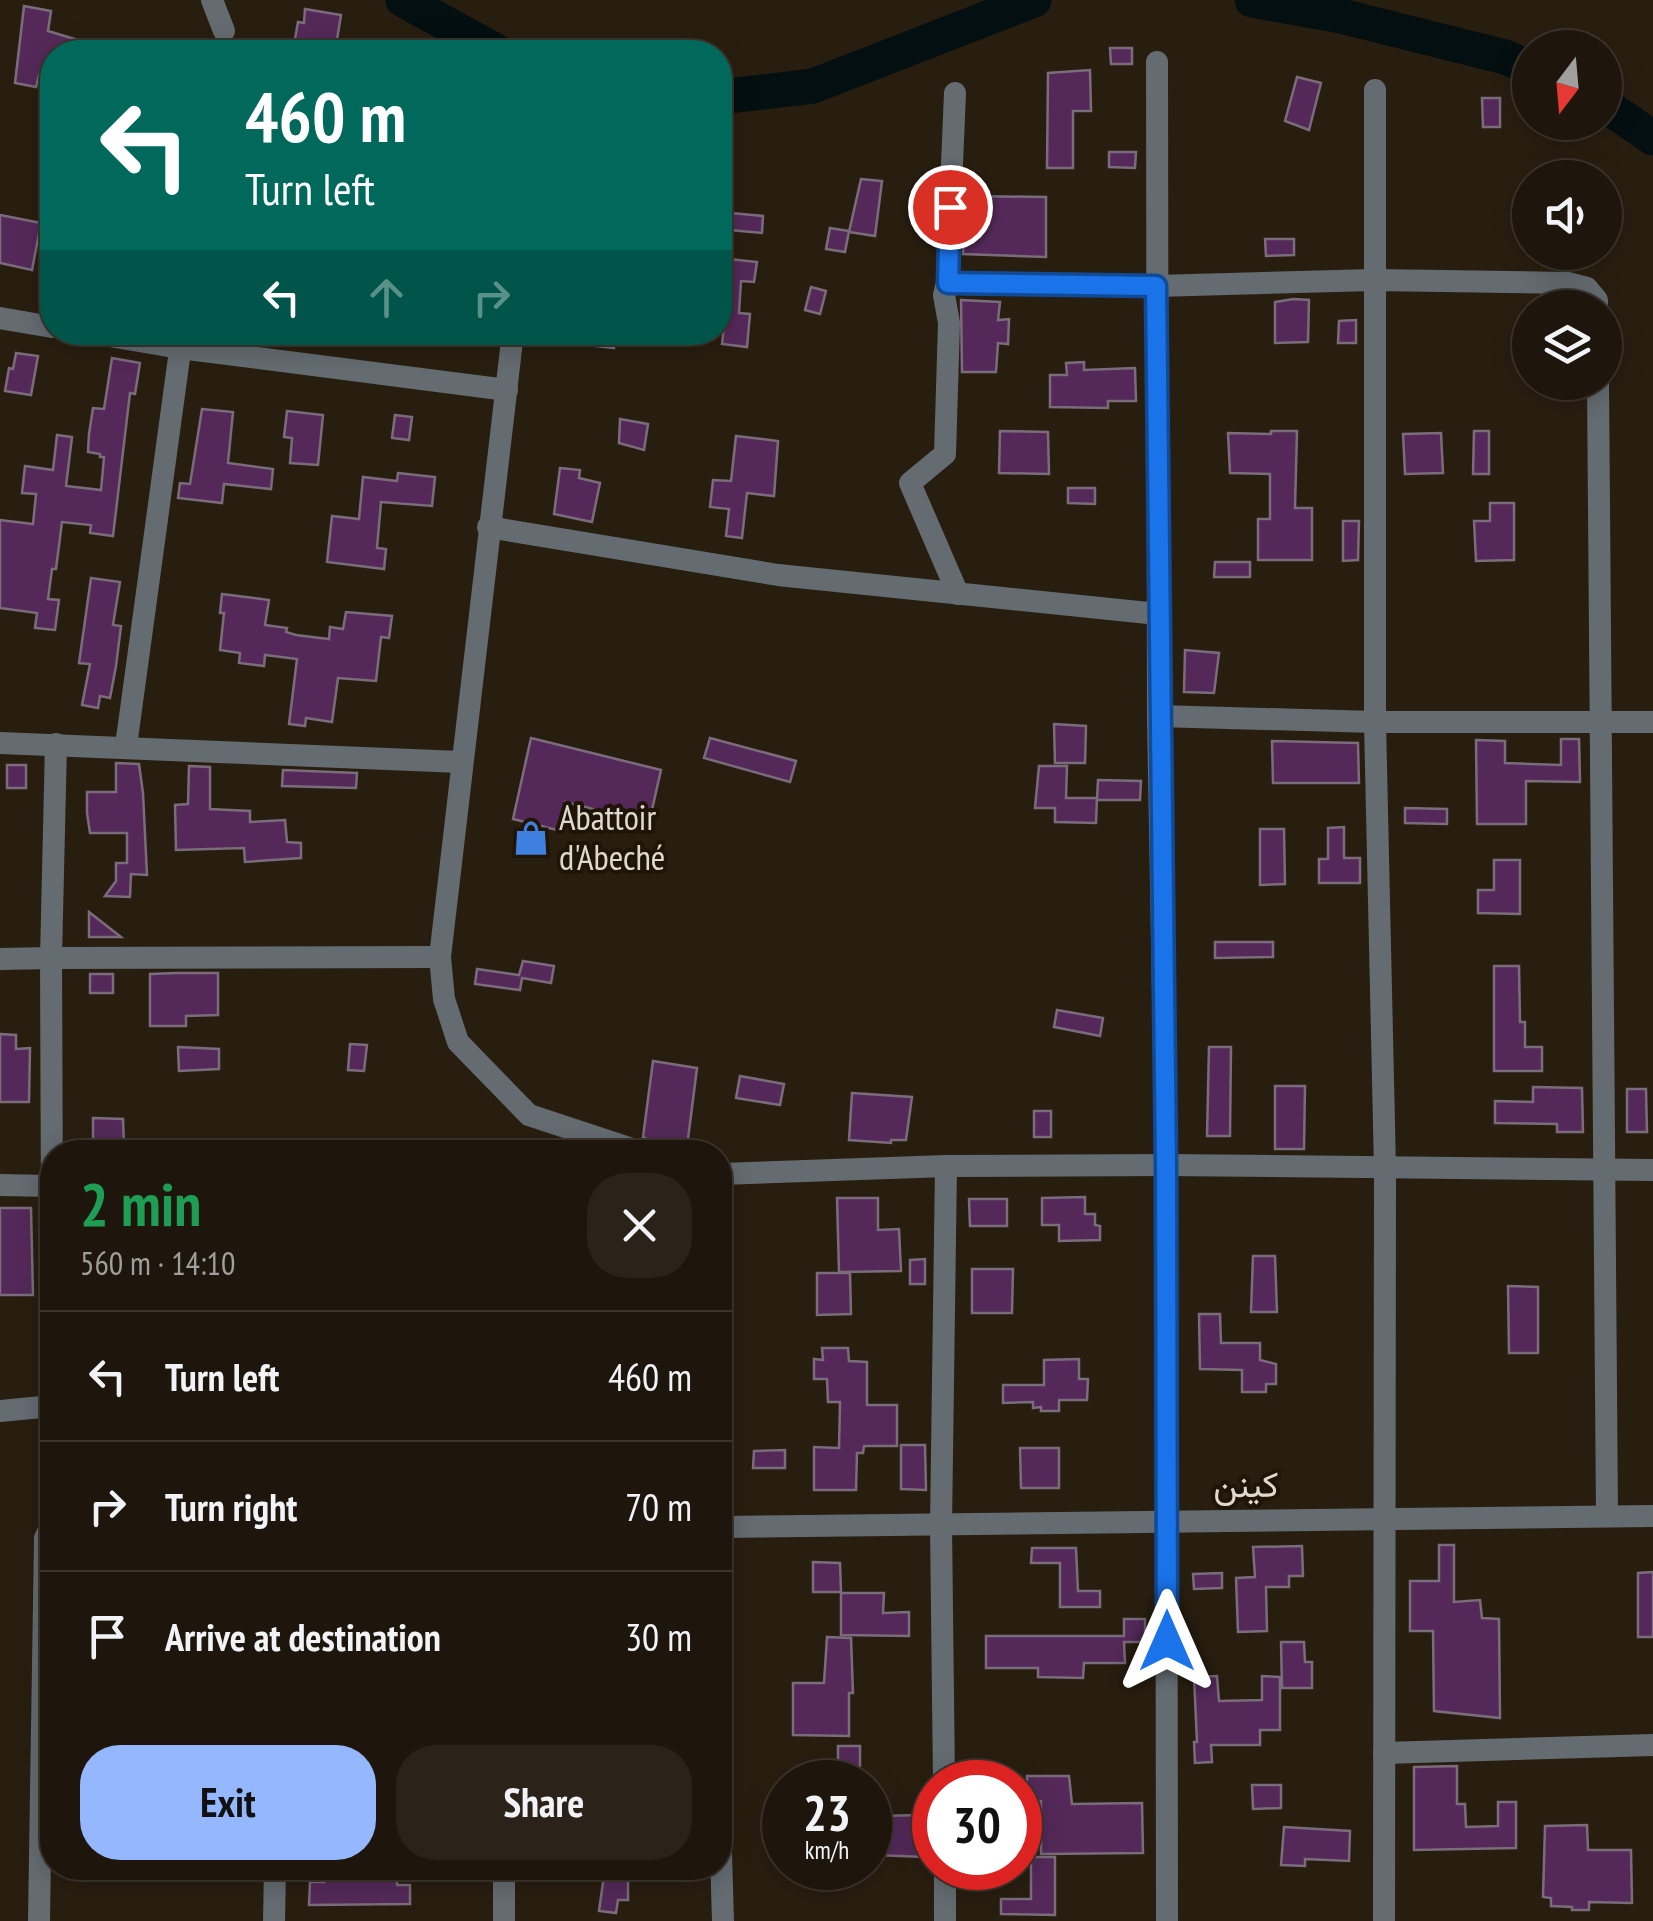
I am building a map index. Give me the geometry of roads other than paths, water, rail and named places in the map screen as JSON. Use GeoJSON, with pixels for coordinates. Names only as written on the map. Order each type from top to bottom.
{"type":"FeatureCollection","features":[{"type":"Feature","properties":{"kind":"street"},"geometry":{"type":"LineString","coordinates":[[212,0],[224,32]]}},
{"type":"Feature","properties":{"kind":"street"},"geometry":{"type":"LineString","coordinates":[[1157,62],[1158,716],[1166,1165],[1167,1921]]}},
{"type":"Feature","properties":{"kind":"street"},"geometry":{"type":"LineString","coordinates":[[1375,90],[1375,722],[1385,1169],[1384,1921]]}},
{"type":"Feature","properties":{"kind":"street"},"geometry":{"type":"LineString","coordinates":[[956,93],[948,283],[944,295],[948,324],[945,454],[910,483],[958,594]]}},
{"type":"Feature","properties":{"kind":"street"},"geometry":{"type":"LineString","coordinates":[[948,283],[1156,286],[1374,280],[1568,284],[1589,290]]}},
{"type":"Feature","properties":{"kind":"street"},"geometry":{"type":"LineString","coordinates":[[0,318],[40,325]]}},
{"type":"Feature","properties":{"kind":"street"},"geometry":{"type":"LineString","coordinates":[[126,746],[180,345]]}},
{"type":"Feature","properties":{"kind":"street"},"geometry":{"type":"LineString","coordinates":[[214,345],[507,390]]}},
{"type":"Feature","properties":{"kind":"street"},"geometry":{"type":"LineString","coordinates":[[512,345],[460,762],[440,956],[444,998],[458,1042],[528,1116],[603,1140]]}},
{"type":"Feature","properties":{"kind":"street"},"geometry":{"type":"LineString","coordinates":[[1598,400],[1607,1516]]}},
{"type":"Feature","properties":{"kind":"street"},"geometry":{"type":"LineString","coordinates":[[488,528],[778,574],[1158,614]]}},
{"type":"Feature","properties":{"kind":"street"},"geometry":{"type":"LineString","coordinates":[[1158,716],[1375,722],[1653,722]]}},
{"type":"Feature","properties":{"kind":"street"},"geometry":{"type":"LineString","coordinates":[[0,742],[460,762]]}},
{"type":"Feature","properties":{"kind":"street"},"geometry":{"type":"LineString","coordinates":[[52,1140],[50,958],[56,744]]}},
{"type":"Feature","properties":{"kind":"street"},"geometry":{"type":"LineString","coordinates":[[0,959],[440,956]]}},
{"type":"Feature","properties":{"kind":"street"},"geometry":{"type":"LineString","coordinates":[[732,1174],[946,1166],[1166,1165],[1653,1170]]}},
{"type":"Feature","properties":{"kind":"street"},"geometry":{"type":"LineString","coordinates":[[944,1760],[941,1524],[946,1166]]}},
{"type":"Feature","properties":{"kind":"street"},"geometry":{"type":"LineString","coordinates":[[0,1185],[40,1186]]}},
{"type":"Feature","properties":{"kind":"street"},"geometry":{"type":"LineString","coordinates":[[0,1411],[40,1407]]}},
{"type":"Feature","properties":{"kind":"street","name":"كينن"},"geometry":{"type":"LineString","coordinates":[[732,1527],[1653,1516]]}},
{"type":"Feature","properties":{"kind":"street"},"geometry":{"type":"LineString","coordinates":[[1384,1753],[1653,1745]]}},
{"type":"Feature","properties":{"kind":"street"},"geometry":{"type":"LineString","coordinates":[[38,1921],[40,1856]]}},
{"type":"Feature","properties":{"kind":"street"},"geometry":{"type":"LineString","coordinates":[[274,1921],[275,1880]]}},
{"type":"Feature","properties":{"kind":"street"},"geometry":{"type":"LineString","coordinates":[[504,1880],[504,1921]]}},
{"type":"Feature","properties":{"kind":"street"},"geometry":{"type":"LineString","coordinates":[[722,1880],[723,1921]]}},
{"type":"Feature","properties":{"kind":"street"},"geometry":{"type":"LineString","coordinates":[[945,1890],[946,1921]]}},
{"type":"Feature","properties":{"kind":"waterway"},"geometry":{"type":"LineString","coordinates":[[403,0],[476,40]]}},
{"type":"Feature","properties":{"kind":"waterway"},"geometry":{"type":"LineString","coordinates":[[732,96],[813,86],[1034,0]]}},
{"type":"Feature","properties":{"kind":"waterway"},"geometry":{"type":"LineString","coordinates":[[1252,0],[1341,16],[1512,60]]}},
{"type":"Feature","properties":{"kind":"waterway"},"geometry":{"type":"LineString","coordinates":[[1622,117],[1653,138]]}},
{"type":"Feature","properties":{"kind":"place","name":"Abattoir d'Abeché"},"geometry":{"type":"Point","coordinates":[531,838]}}]}
